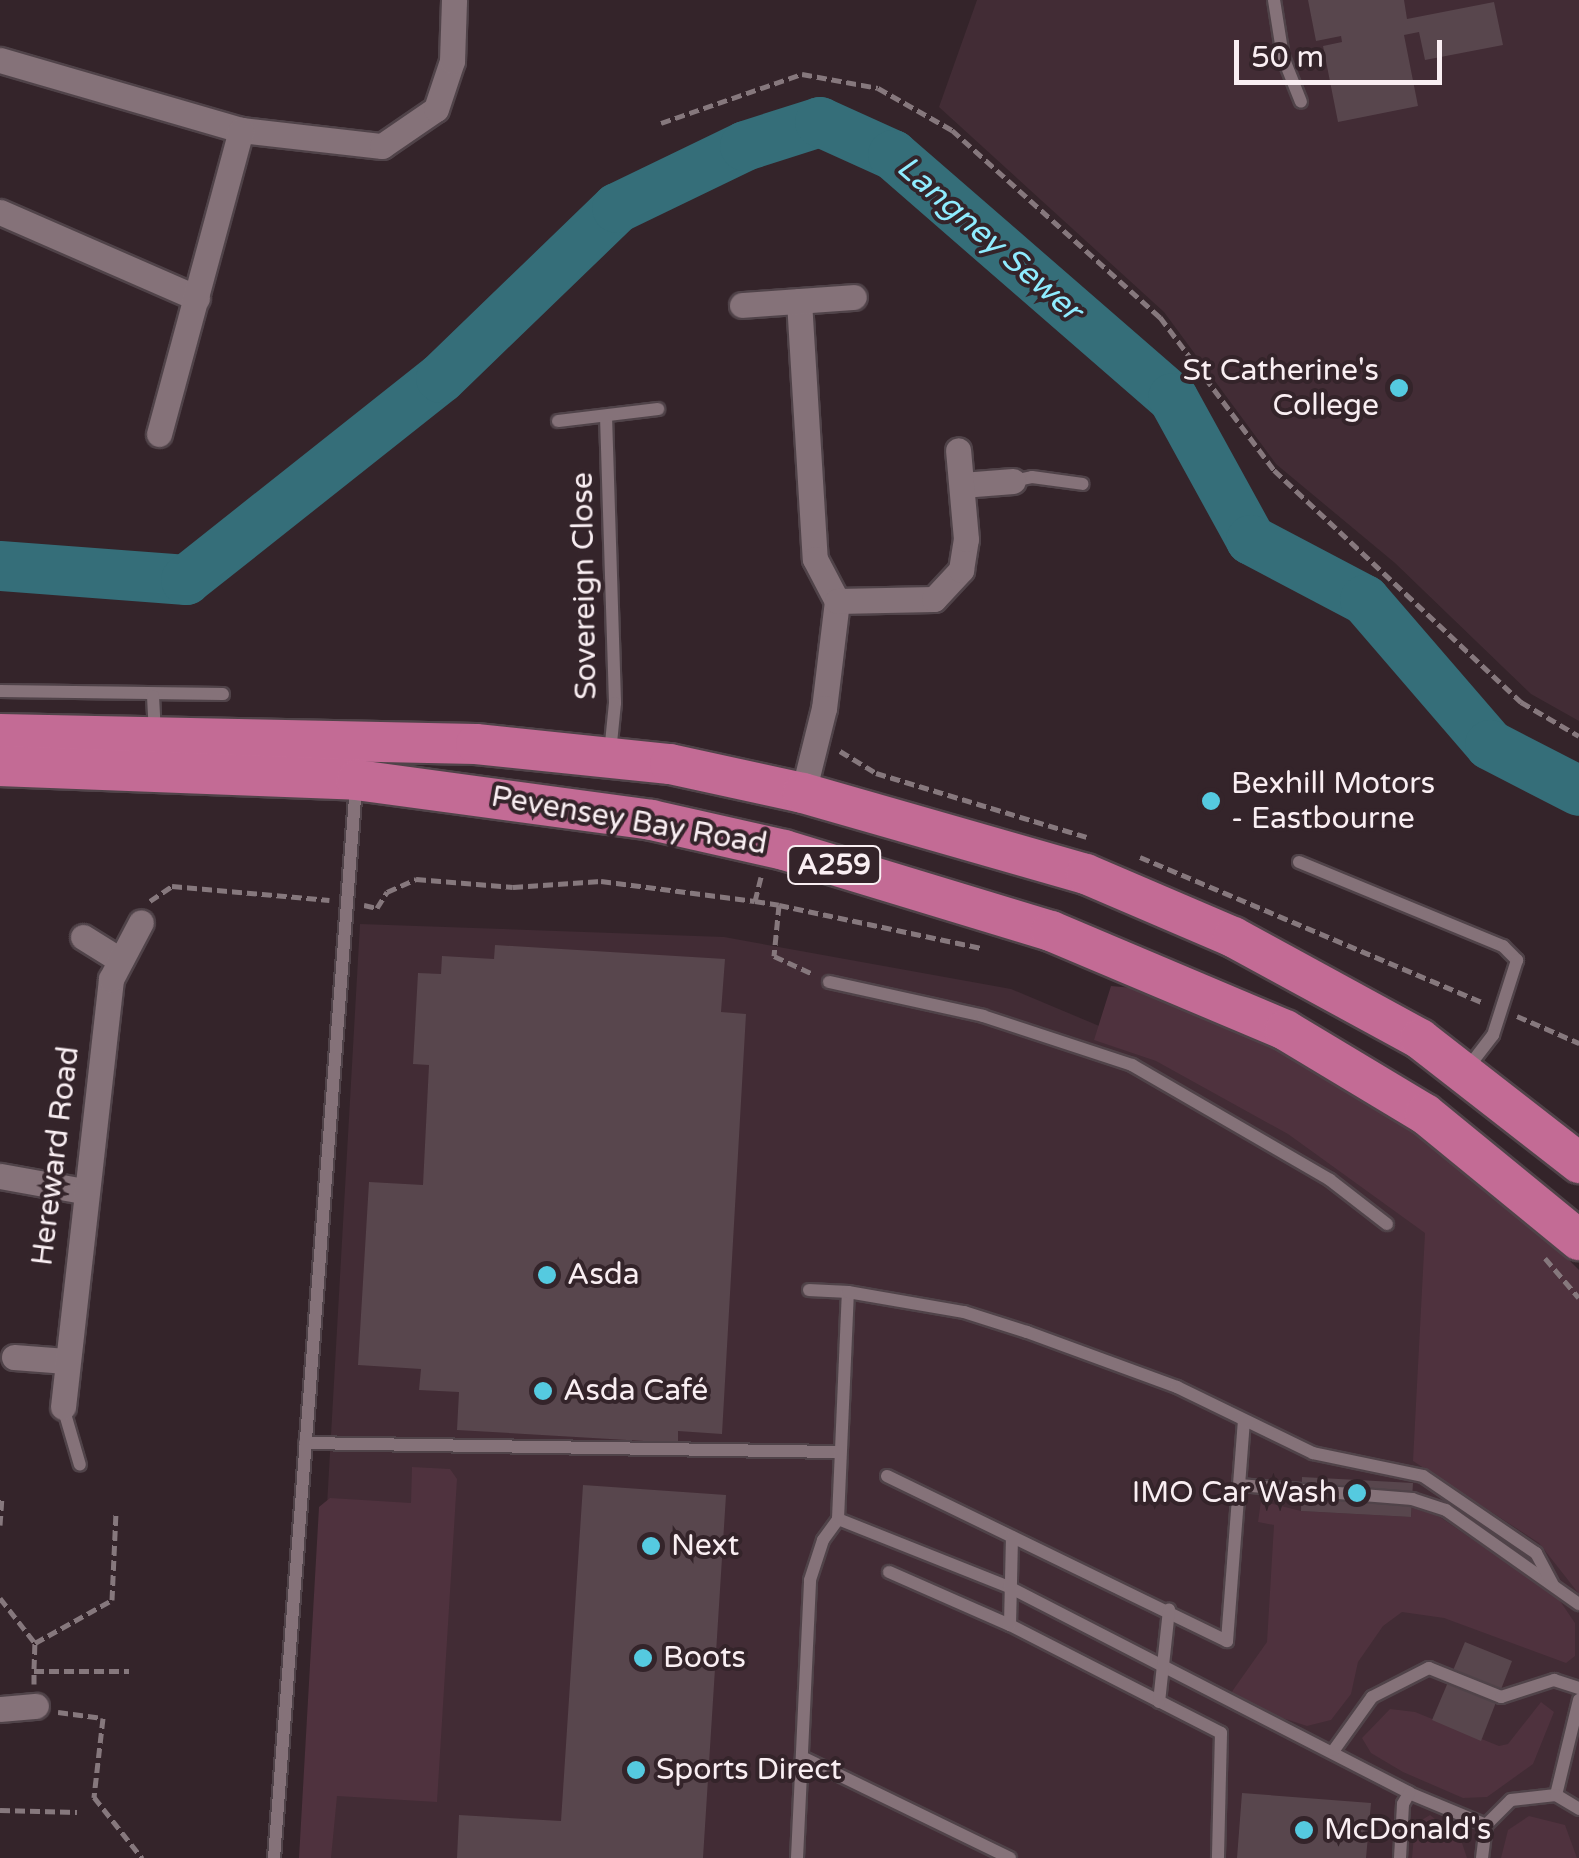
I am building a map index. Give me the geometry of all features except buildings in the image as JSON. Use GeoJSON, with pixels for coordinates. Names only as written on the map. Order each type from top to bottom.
{"type":"FeatureCollection","features":[{"type":"Feature","properties":{"kind":"main road","name":"Pevensey Bay Road"},"geometry":{"type":"LineString","coordinates":[[0,734],[155,741],[476,744],[610,756],[803,792],[1098,878],[1349,998],[1464,1072],[1579,1163]]}},
{"type":"Feature","properties":{"kind":"main road","name":"Pevensey Bay Road"},"geometry":{"type":"LineString","coordinates":[[0,766],[356,780],[651,820],[768,846],[1051,930],[1286,1030],[1425,1114],[1579,1240]]}},
{"type":"Feature","properties":{"kind":"street"},"geometry":{"type":"LineString","coordinates":[[0,60],[241,130],[382,146],[436,110],[452,61],[454,0]]}},
{"type":"Feature","properties":{"kind":"street"},"geometry":{"type":"LineString","coordinates":[[159,434],[241,130]]}},
{"type":"Feature","properties":{"kind":"street"},"geometry":{"type":"LineString","coordinates":[[0,212],[197,298]]}},
{"type":"Feature","properties":{"kind":"street"},"geometry":{"type":"LineString","coordinates":[[742,305],[854,297]]}},
{"type":"Feature","properties":{"kind":"street"},"geometry":{"type":"LineString","coordinates":[[799,301],[815,559],[837,602],[824,708],[803,792]]}},
{"type":"Feature","properties":{"kind":"street"},"geometry":{"type":"LineString","coordinates":[[837,602],[934,599],[961,570],[966,539],[958,450]]}},
{"type":"Feature","properties":{"kind":"street"},"geometry":{"type":"LineString","coordinates":[[962,485],[1013,482]]}},
{"type":"Feature","properties":{"kind":"street","name":"Hereward Road"},"geometry":{"type":"LineString","coordinates":[[64,1407],[84,1191],[111,979],[141,922]]}},
{"type":"Feature","properties":{"kind":"street"},"geometry":{"type":"LineString","coordinates":[[83,937],[120,960]]}},
{"type":"Feature","properties":{"kind":"street"},"geometry":{"type":"LineString","coordinates":[[0,1176],[84,1191]]}},
{"type":"Feature","properties":{"kind":"street"},"geometry":{"type":"LineString","coordinates":[[7,1357],[66,1361]]}},
{"type":"Feature","properties":{"kind":"street"},"geometry":{"type":"LineString","coordinates":[[0,1708],[36,1706]]}},
{"type":"Feature","properties":{"kind":"lane"},"geometry":{"type":"LineString","coordinates":[[1274,0],[1283,57],[1302,102]]}},
{"type":"Feature","properties":{"kind":"lane"},"geometry":{"type":"LineString","coordinates":[[558,421],[658,409]]}},
{"type":"Feature","properties":{"kind":"lane","name":"Sovereign Close"},"geometry":{"type":"LineString","coordinates":[[606,416],[615,703],[610,756]]}},
{"type":"Feature","properties":{"kind":"lane"},"geometry":{"type":"LineString","coordinates":[[1013,482],[1083,484]]}},
{"type":"Feature","properties":{"kind":"lane"},"geometry":{"type":"LineString","coordinates":[[0,691],[223,694]]}},
{"type":"Feature","properties":{"kind":"lane"},"geometry":{"type":"LineString","coordinates":[[153,696],[155,741]]}},
{"type":"Feature","properties":{"kind":"lane"},"geometry":{"type":"LineString","coordinates":[[274,1858],[356,780]]}},
{"type":"Feature","properties":{"kind":"lane"},"geometry":{"type":"LineString","coordinates":[[1299,862],[1503,946],[1517,960],[1493,1035],[1464,1072]]}},
{"type":"Feature","properties":{"kind":"lane"},"geometry":{"type":"LineString","coordinates":[[830,982],[983,1016],[1132,1065],[1330,1180],[1387,1224]]}},
{"type":"Feature","properties":{"kind":"lane"},"geometry":{"type":"LineString","coordinates":[[810,1290],[848,1292],[964,1312],[1177,1386],[1313,1454],[1372,1463],[1440,1487],[1536,1553],[1554,1585]]}},
{"type":"Feature","properties":{"kind":"lane"},"geometry":{"type":"LineString","coordinates":[[797,1858],[810,1580],[823,1540],[838,1520],[848,1292]]}},
{"type":"Feature","properties":{"kind":"lane"},"geometry":{"type":"LineString","coordinates":[[64,1407],[80,1465]]}},
{"type":"Feature","properties":{"kind":"lane"},"geometry":{"type":"LineString","coordinates":[[887,1476],[1169,1610],[1226,1642],[1244,1420]]}},
{"type":"Feature","properties":{"kind":"lane"},"geometry":{"type":"LineString","coordinates":[[304,1443],[838,1452]]}},
{"type":"Feature","properties":{"kind":"lane"},"geometry":{"type":"LineString","coordinates":[[1238,1485],[1394,1497],[1446,1510],[1579,1604]]}},
{"type":"Feature","properties":{"kind":"lane"},"geometry":{"type":"LineString","coordinates":[[838,1520],[1009,1587],[1163,1668],[1334,1750],[1409,1793],[1486,1825]]}},
{"type":"Feature","properties":{"kind":"lane"},"geometry":{"type":"LineString","coordinates":[[1010,1624],[1012,1538]]}},
{"type":"Feature","properties":{"kind":"lane"},"geometry":{"type":"LineString","coordinates":[[888,1572],[1010,1624],[1221,1733],[1218,1858]]}},
{"type":"Feature","properties":{"kind":"lane"},"geometry":{"type":"LineString","coordinates":[[1160,1702],[1169,1610]]}},
{"type":"Feature","properties":{"kind":"lane"},"geometry":{"type":"LineString","coordinates":[[1334,1750],[1372,1696],[1428,1668],[1502,1697],[1554,1680],[1579,1688]]}},
{"type":"Feature","properties":{"kind":"lane"},"geometry":{"type":"LineString","coordinates":[[1556,1795],[1579,1700]]}},
{"type":"Feature","properties":{"kind":"lane"},"geometry":{"type":"LineString","coordinates":[[804,1758],[1010,1858]]}},
{"type":"Feature","properties":{"kind":"lane"},"geometry":{"type":"LineString","coordinates":[[1400,1858],[1402,1804],[1409,1793]]}},
{"type":"Feature","properties":{"kind":"lane"},"geometry":{"type":"LineString","coordinates":[[1482,1858],[1486,1825],[1512,1800],[1556,1795],[1579,1809]]}},
{"type":"Feature","properties":{"kind":"path"},"geometry":{"type":"LineString","coordinates":[[661,123],[802,74],[878,88],[952,130],[1160,317],[1274,470],[1521,702],[1579,736]]}},
{"type":"Feature","properties":{"kind":"path"},"geometry":{"type":"LineString","coordinates":[[755,901],[768,846]]}},
{"type":"Feature","properties":{"kind":"path"},"geometry":{"type":"LineString","coordinates":[[141,922],[150,901],[172,886],[346,901],[377,908],[387,892],[416,880],[512,887],[601,881],[780,905],[996,951]]}},
{"type":"Feature","properties":{"kind":"path"},"geometry":{"type":"LineString","coordinates":[[780,905],[774,956],[830,982]]}},
{"type":"Feature","properties":{"kind":"path"},"geometry":{"type":"LineString","coordinates":[[1534,1245],[1579,1298]]}},
{"type":"Feature","properties":{"kind":"path"},"geometry":{"type":"LineString","coordinates":[[0,1525],[2,1499]]}},
{"type":"Feature","properties":{"kind":"path"},"geometry":{"type":"LineString","coordinates":[[36,1642],[112,1600],[116,1512]]}},
{"type":"Feature","properties":{"kind":"path"},"geometry":{"type":"LineString","coordinates":[[0,1598],[36,1642],[36,1706],[103,1718],[94,1797],[142,1858]]}},
{"type":"Feature","properties":{"kind":"path"},"geometry":{"type":"LineString","coordinates":[[34,1670],[129,1670]]}},
{"type":"Feature","properties":{"kind":"path"},"geometry":{"type":"LineString","coordinates":[[0,1810],[77,1812]]}},
{"type":"Feature","properties":{"kind":"shaded area","name":"St Catherine's College"},"geometry":{"type":"Polygon","coordinates":[[[977,0],[1579,0],[1579,721],[1531,694],[1395,563],[1276,464],[1164,312],[939,107],[977,0]]]}},
{"type":"Feature","properties":{"kind":"shaded area"},"geometry":{"type":"Polygon","coordinates":[[[360,924],[724,937],[1011,989],[1209,1072],[1426,1210],[1579,1376],[1579,1858],[307,1858],[360,924]]]}},
{"type":"Feature","properties":{"kind":"shaded area"},"geometry":{"type":"Polygon","coordinates":[[[1111,986],[1156,990],[1357,1088],[1507,1198],[1579,1270],[1579,1594],[1539,1543],[1413,1461],[1425,1233],[1288,1134],[1156,1061],[1094,1040],[1111,986]]]}},
{"type":"Feature","properties":{"kind":"shaded area"},"geometry":{"type":"Polygon","coordinates":[[[412,1467],[450,1469],[457,1479],[437,1802],[337,1796],[331,1858],[299,1858],[319,1507],[330,1498],[411,1503],[412,1467]]]}},
{"type":"Feature","properties":{"kind":"shaded area"},"geometry":{"type":"Polygon","coordinates":[[[1261,1501],[1301,1511],[1411,1517],[1412,1508],[1437,1515],[1558,1598],[1575,1623],[1575,1656],[1566,1663],[1444,1618],[1402,1612],[1383,1626],[1358,1662],[1351,1694],[1331,1720],[1307,1726],[1226,1700],[1267,1642],[1274,1525],[1258,1522],[1261,1501]]]}},
{"type":"Feature","properties":{"kind":"shaded area"},"geometry":{"type":"Polygon","coordinates":[[[1541,1702],[1554,1712],[1533,1764],[1487,1797],[1463,1798],[1403,1772],[1371,1753],[1362,1738],[1390,1709],[1415,1712],[1499,1746],[1508,1744],[1541,1702]]]}},
{"type":"Feature","properties":{"kind":"shaded area"},"geometry":{"type":"Polygon","coordinates":[[[1430,1815],[1461,1840],[1467,1858],[1412,1858],[1415,1824],[1430,1815]]]}},
{"type":"Feature","properties":{"kind":"shaded area"},"geometry":{"type":"Polygon","coordinates":[[[1529,1816],[1565,1825],[1577,1858],[1501,1858],[1508,1830],[1529,1816]]]}},
{"type":"Feature","properties":{"kind":"waterway","name":"Langney Sewer"},"geometry":{"type":"LineString","coordinates":[[0,566],[186,580],[441,378],[617,208],[745,146],[820,122],[893,155],[1173,398],[1251,540],[1365,600],[1490,745],[1579,791]]}},
{"type":"Feature","properties":{"kind":"place","name":"St Catherine's College"},"geometry":{"type":"Point","coordinates":[1399,388]}},
{"type":"Feature","properties":{"kind":"place","name":"Bexhill Motors - Eastbourne"},"geometry":{"type":"Point","coordinates":[1211,801]}},
{"type":"Feature","properties":{"kind":"place","name":"Asda"},"geometry":{"type":"Point","coordinates":[547,1275]}},
{"type":"Feature","properties":{"kind":"place","name":"Asda Café"},"geometry":{"type":"Point","coordinates":[543,1391]}},
{"type":"Feature","properties":{"kind":"place","name":"IMO Car Wash"},"geometry":{"type":"Point","coordinates":[1357,1493]}},
{"type":"Feature","properties":{"kind":"place","name":"Next"},"geometry":{"type":"Point","coordinates":[651,1546]}},
{"type":"Feature","properties":{"kind":"place","name":"Boots"},"geometry":{"type":"Point","coordinates":[643,1658]}},
{"type":"Feature","properties":{"kind":"place","name":"Sports Direct"},"geometry":{"type":"Point","coordinates":[636,1770]}},
{"type":"Feature","properties":{"kind":"place","name":"McDonald's"},"geometry":{"type":"Point","coordinates":[1304,1830]}}]}
